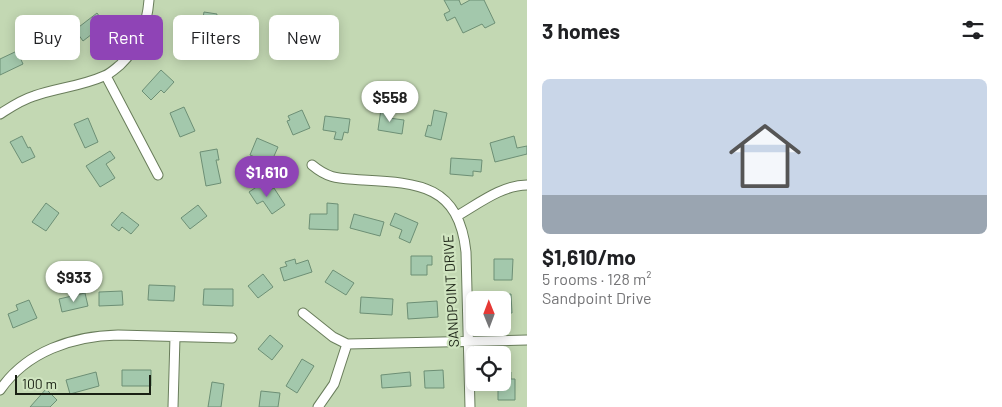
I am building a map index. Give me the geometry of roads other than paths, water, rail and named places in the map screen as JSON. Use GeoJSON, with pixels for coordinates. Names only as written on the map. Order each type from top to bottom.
{"type":"FeatureCollection","features":[{"type":"Feature","properties":{"kind":"street"},"geometry":{"type":"LineString","coordinates":[[0,114],[31,97],[106,76],[126,59],[140,39],[145,26],[149,0]]}},
{"type":"Feature","properties":{"kind":"street"},"geometry":{"type":"LineString","coordinates":[[106,76],[158,176]]}},
{"type":"Feature","properties":{"kind":"street","name":"SANDPOINT DRIVE"},"geometry":{"type":"LineString","coordinates":[[312,165],[322,174],[334,178],[399,182],[423,187],[442,198],[457,216],[464,233],[466,252],[470,407]]}},
{"type":"Feature","properties":{"kind":"street"},"geometry":{"type":"LineString","coordinates":[[457,216],[506,189],[527,185]]}},
{"type":"Feature","properties":{"kind":"street"},"geometry":{"type":"LineString","coordinates":[[303,313],[333,337],[347,344],[527,340]]}},
{"type":"Feature","properties":{"kind":"street"},"geometry":{"type":"LineString","coordinates":[[0,390],[16,371],[33,359],[52,348],[81,338],[99,336],[232,338]]}},
{"type":"Feature","properties":{"kind":"street"},"geometry":{"type":"LineString","coordinates":[[173,407],[175,337]]}},
{"type":"Feature","properties":{"kind":"street"},"geometry":{"type":"LineString","coordinates":[[318,407],[334,384],[347,344]]}}]}
